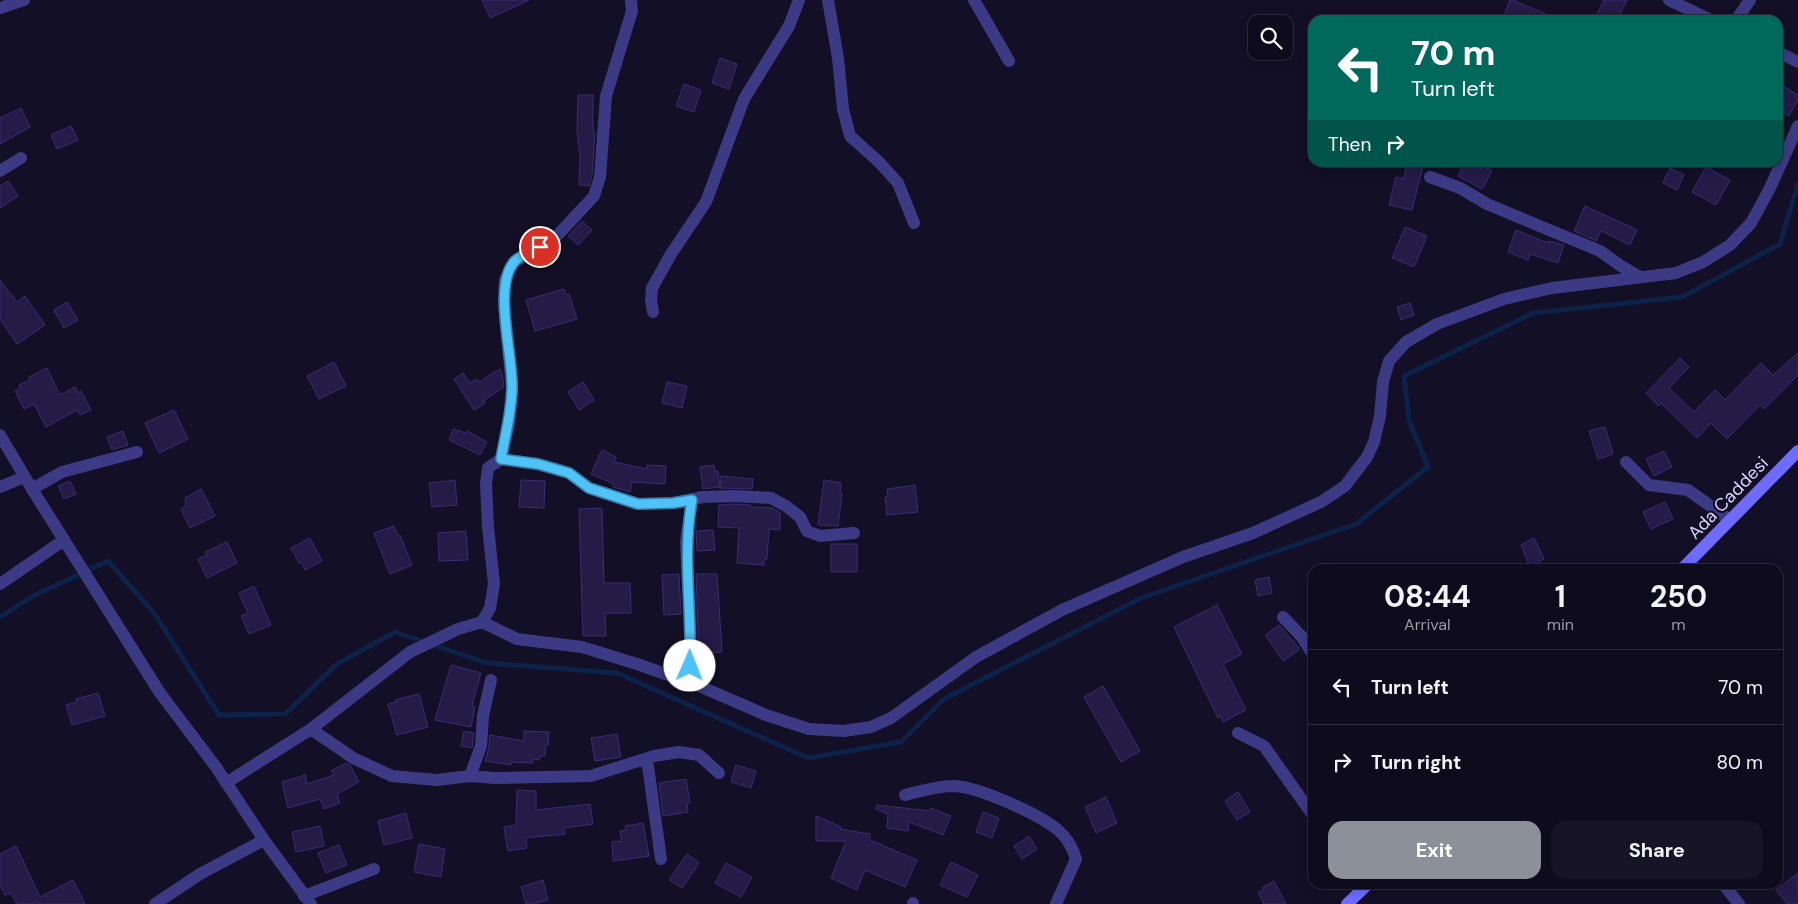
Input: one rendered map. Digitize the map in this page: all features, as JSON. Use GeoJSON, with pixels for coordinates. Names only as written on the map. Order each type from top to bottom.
{"type":"FeatureCollection","features":[{"type":"Feature","properties":{"kind":"main road","name":"Ada Caddesi"},"geometry":{"type":"LineString","coordinates":[[1687,564],[1798,451]]}},
{"type":"Feature","properties":{"kind":"main road"},"geometry":{"type":"LineString","coordinates":[[1348,904],[1359,889]]}},
{"type":"Feature","properties":{"kind":"street"},"geometry":{"type":"LineString","coordinates":[[0,8],[24,0]]}},
{"type":"Feature","properties":{"kind":"street"},"geometry":{"type":"LineString","coordinates":[[501,459],[508,424],[512,387],[504,304],[505,280],[514,262],[553,240],[594,196],[600,177],[606,96],[632,11],[631,0]]}},
{"type":"Feature","properties":{"kind":"street"},"geometry":{"type":"LineString","coordinates":[[653,312],[652,288],[671,254],[706,202],[744,99],[789,26],[799,0]]}},
{"type":"Feature","properties":{"kind":"street"},"geometry":{"type":"LineString","coordinates":[[828,0],[838,58],[843,109],[850,136],[879,162],[898,183],[914,223]]}},
{"type":"Feature","properties":{"kind":"street"},"geometry":{"type":"LineString","coordinates":[[974,0],[1009,61]]}},
{"type":"Feature","properties":{"kind":"street"},"geometry":{"type":"LineString","coordinates":[[1669,0],[1700,15]]}},
{"type":"Feature","properties":{"kind":"street"},"geometry":{"type":"LineString","coordinates":[[1740,15],[1750,0]]}},
{"type":"Feature","properties":{"kind":"street"},"geometry":{"type":"LineString","coordinates":[[1783,54],[1798,62]]}},
{"type":"Feature","properties":{"kind":"street"},"geometry":{"type":"LineString","coordinates":[[1783,159],[1798,126]]}},
{"type":"Feature","properties":{"kind":"street"},"geometry":{"type":"LineString","coordinates":[[0,170],[22,158]]}},
{"type":"Feature","properties":{"kind":"street"},"geometry":{"type":"LineString","coordinates":[[226,783],[311,729],[410,652],[458,629],[482,622],[517,639],[582,647],[690,683],[766,715],[809,729],[843,731],[871,727],[891,718],[976,657],[1062,610],[1183,557],[1252,533],[1321,502],[1345,486],[1367,457],[1374,442],[1380,416],[1383,382],[1390,361],[1406,342],[1437,324],[1514,297],[1552,288],[1676,273],[1703,262],[1730,245],[1751,223],[1779,167]]}},
{"type":"Feature","properties":{"kind":"street"},"geometry":{"type":"LineString","coordinates":[[1430,177],[1460,188],[1487,204],[1600,251],[1621,266],[1640,276]]}},
{"type":"Feature","properties":{"kind":"street"},"geometry":{"type":"LineString","coordinates":[[0,435],[24,477],[160,692],[308,900],[374,869]]}},
{"type":"Feature","properties":{"kind":"street"},"geometry":{"type":"LineString","coordinates":[[32,489],[62,472],[137,452]]}},
{"type":"Feature","properties":{"kind":"street"},"geometry":{"type":"LineString","coordinates":[[482,622],[490,608],[494,584],[488,527],[487,476],[488,468],[501,459],[538,464],[569,473],[589,488],[638,504],[673,503],[703,497],[770,498],[786,506],[800,517],[807,531],[820,536],[854,534]]}},
{"type":"Feature","properties":{"kind":"street"},"geometry":{"type":"LineString","coordinates":[[1626,462],[1649,485],[1688,490],[1730,520]]}},
{"type":"Feature","properties":{"kind":"street"},"geometry":{"type":"LineString","coordinates":[[0,487],[24,477]]}},
{"type":"Feature","properties":{"kind":"street"},"geometry":{"type":"LineString","coordinates":[[690,683],[691,650],[686,541],[692,500]]}},
{"type":"Feature","properties":{"kind":"street"},"geometry":{"type":"LineString","coordinates":[[0,584],[64,540]]}},
{"type":"Feature","properties":{"kind":"street"},"geometry":{"type":"LineString","coordinates":[[1282,617],[1308,647]]}},
{"type":"Feature","properties":{"kind":"street"},"geometry":{"type":"LineString","coordinates":[[470,776],[481,746],[483,716],[491,680]]}},
{"type":"Feature","properties":{"kind":"street"},"geometry":{"type":"LineString","coordinates":[[311,729],[353,758],[392,776],[437,780],[470,776],[504,778],[591,776],[647,759],[679,752],[699,756],[719,773]]}},
{"type":"Feature","properties":{"kind":"street"},"geometry":{"type":"LineString","coordinates":[[1238,733],[1264,746],[1308,808]]}},
{"type":"Feature","properties":{"kind":"street"},"geometry":{"type":"LineString","coordinates":[[647,759],[661,859]]}},
{"type":"Feature","properties":{"kind":"street"},"geometry":{"type":"LineString","coordinates":[[905,795],[924,790],[955,786],[981,792],[1032,813],[1058,830],[1074,850],[1076,859],[1056,904]]}},
{"type":"Feature","properties":{"kind":"street"},"geometry":{"type":"LineString","coordinates":[[155,904],[200,874],[264,840]]}},
{"type":"Feature","properties":{"kind":"street"},"geometry":{"type":"LineString","coordinates":[[1727,889],[1739,904]]}},
{"type":"Feature","properties":{"kind":"building"},"geometry":{"type":"Polygon","coordinates":[[[482,0],[529,0],[490,18],[482,0]]]}},
{"type":"Feature","properties":{"kind":"building"},"geometry":{"type":"Polygon","coordinates":[[[1510,0],[1513,0],[1548,15],[1504,15],[1510,0]]]}},
{"type":"Feature","properties":{"kind":"building"},"geometry":{"type":"Polygon","coordinates":[[[1604,0],[1627,0],[1620,15],[1596,15],[1604,0]]]}},
{"type":"Feature","properties":{"kind":"building"},"geometry":{"type":"Polygon","coordinates":[[[720,58],[737,64],[729,89],[712,83],[720,58]]]}},
{"type":"Feature","properties":{"kind":"building"},"geometry":{"type":"Polygon","coordinates":[[[684,84],[701,90],[694,112],[676,106],[684,84]]]}},
{"type":"Feature","properties":{"kind":"building"},"geometry":{"type":"Polygon","coordinates":[[[1783,86],[1798,95],[1798,100],[1789,116],[1783,113],[1783,86]]]}},
{"type":"Feature","properties":{"kind":"building"},"geometry":{"type":"Polygon","coordinates":[[[578,95],[593,95],[593,131],[595,132],[592,175],[589,186],[579,185],[578,95]]]}},
{"type":"Feature","properties":{"kind":"building"},"geometry":{"type":"Polygon","coordinates":[[[21,108],[30,127],[0,144],[0,118],[21,108]]]}},
{"type":"Feature","properties":{"kind":"building"},"geometry":{"type":"Polygon","coordinates":[[[71,126],[78,140],[57,149],[51,135],[71,126]]]}},
{"type":"Feature","properties":{"kind":"building"},"geometry":{"type":"Polygon","coordinates":[[[1406,167],[1423,167],[1412,210],[1389,205],[1396,177],[1404,179],[1406,167]]]}},
{"type":"Feature","properties":{"kind":"building"},"geometry":{"type":"Polygon","coordinates":[[[1463,167],[1485,167],[1492,171],[1482,189],[1458,176],[1463,167]]]}},
{"type":"Feature","properties":{"kind":"building"},"geometry":{"type":"Polygon","coordinates":[[[1706,167],[1730,180],[1716,205],[1692,192],[1706,167]]]}},
{"type":"Feature","properties":{"kind":"building"},"geometry":{"type":"Polygon","coordinates":[[[1670,168],[1684,175],[1677,190],[1663,183],[1670,168]]]}},
{"type":"Feature","properties":{"kind":"building"},"geometry":{"type":"Polygon","coordinates":[[[8,181],[18,196],[0,208],[0,186],[8,181]]]}},
{"type":"Feature","properties":{"kind":"building"},"geometry":{"type":"Polygon","coordinates":[[[1585,206],[1637,230],[1630,245],[1601,231],[1596,241],[1574,231],[1585,206]]]}},
{"type":"Feature","properties":{"kind":"building"},"geometry":{"type":"Polygon","coordinates":[[[582,221],[592,230],[578,245],[568,236],[582,221]]]}},
{"type":"Feature","properties":{"kind":"building"},"geometry":{"type":"Polygon","coordinates":[[[1405,227],[1427,236],[1414,267],[1392,258],[1405,227]]]}},
{"type":"Feature","properties":{"kind":"building"},"geometry":{"type":"Polygon","coordinates":[[[1516,230],[1548,243],[1549,241],[1564,245],[1558,263],[1530,254],[1528,260],[1508,252],[1516,230]]]}},
{"type":"Feature","properties":{"kind":"building"},"geometry":{"type":"Polygon","coordinates":[[[0,280],[17,302],[25,296],[45,325],[17,344],[0,319],[0,280]]]}},
{"type":"Feature","properties":{"kind":"building"},"geometry":{"type":"Polygon","coordinates":[[[564,289],[566,295],[569,294],[577,319],[535,331],[526,300],[564,289]]]}},
{"type":"Feature","properties":{"kind":"building"},"geometry":{"type":"Polygon","coordinates":[[[67,302],[78,320],[64,328],[54,310],[67,302]]]}},
{"type":"Feature","properties":{"kind":"building"},"geometry":{"type":"Polygon","coordinates":[[[1410,303],[1414,315],[1401,320],[1397,307],[1410,303]]]}},
{"type":"Feature","properties":{"kind":"building"},"geometry":{"type":"Polygon","coordinates":[[[1798,353],[1798,375],[1764,409],[1760,405],[1727,439],[1711,423],[1697,438],[1661,403],[1658,406],[1646,393],[1680,358],[1689,367],[1669,388],[1694,412],[1715,390],[1725,400],[1761,363],[1773,375],[1798,353]]]}},
{"type":"Feature","properties":{"kind":"building"},"geometry":{"type":"Polygon","coordinates":[[[334,362],[346,386],[319,399],[307,376],[334,362]]]}},
{"type":"Feature","properties":{"kind":"building"},"geometry":{"type":"Polygon","coordinates":[[[47,368],[60,395],[75,387],[78,393],[81,391],[91,410],[80,415],[77,410],[46,427],[34,404],[24,409],[15,391],[20,388],[19,385],[30,380],[29,377],[47,368]]]}},
{"type":"Feature","properties":{"kind":"building"},"geometry":{"type":"Polygon","coordinates":[[[500,369],[504,387],[483,401],[485,403],[474,410],[454,379],[463,373],[470,383],[477,379],[479,382],[500,369]]]}},
{"type":"Feature","properties":{"kind":"building"},"geometry":{"type":"Polygon","coordinates":[[[583,382],[594,400],[579,410],[568,392],[583,382]]]}},
{"type":"Feature","properties":{"kind":"building"},"geometry":{"type":"Polygon","coordinates":[[[667,382],[687,386],[682,408],[662,403],[667,382]]]}},
{"type":"Feature","properties":{"kind":"building"},"geometry":{"type":"Polygon","coordinates":[[[174,410],[188,439],[159,453],[145,423],[174,410]]]}},
{"type":"Feature","properties":{"kind":"building"},"geometry":{"type":"Polygon","coordinates":[[[1605,427],[1613,454],[1598,459],[1589,431],[1605,427]]]}},
{"type":"Feature","properties":{"kind":"building"},"geometry":{"type":"Polygon","coordinates":[[[453,429],[466,433],[467,431],[487,442],[480,455],[449,440],[453,429]]]}},
{"type":"Feature","properties":{"kind":"building"},"geometry":{"type":"Polygon","coordinates":[[[123,431],[128,445],[112,450],[107,437],[123,431]]]}},
{"type":"Feature","properties":{"kind":"building"},"geometry":{"type":"Polygon","coordinates":[[[602,450],[616,457],[614,462],[647,469],[647,465],[666,466],[665,484],[632,482],[630,492],[613,487],[614,484],[591,474],[602,450]]]}},
{"type":"Feature","properties":{"kind":"building"},"geometry":{"type":"Polygon","coordinates":[[[1664,451],[1672,467],[1654,476],[1646,459],[1664,451]]]}},
{"type":"Feature","properties":{"kind":"building"},"geometry":{"type":"Polygon","coordinates":[[[714,465],[715,472],[718,471],[720,486],[721,476],[753,479],[752,489],[720,487],[703,489],[700,467],[714,465]]]}},
{"type":"Feature","properties":{"kind":"building"},"geometry":{"type":"Polygon","coordinates":[[[455,480],[457,505],[432,507],[429,483],[455,480]]]}},
{"type":"Feature","properties":{"kind":"building"},"geometry":{"type":"Polygon","coordinates":[[[521,480],[545,481],[544,508],[519,507],[521,480]]]}},
{"type":"Feature","properties":{"kind":"building"},"geometry":{"type":"Polygon","coordinates":[[[824,480],[841,483],[840,493],[842,494],[838,526],[818,525],[824,480]]]}},
{"type":"Feature","properties":{"kind":"building"},"geometry":{"type":"Polygon","coordinates":[[[70,481],[76,494],[64,499],[58,486],[70,481]]]}},
{"type":"Feature","properties":{"kind":"building"},"geometry":{"type":"Polygon","coordinates":[[[915,485],[918,512],[887,515],[885,497],[888,496],[887,489],[915,485]]]}},
{"type":"Feature","properties":{"kind":"building"},"geometry":{"type":"Polygon","coordinates":[[[201,489],[215,516],[190,528],[181,509],[186,506],[185,498],[201,489]]]}},
{"type":"Feature","properties":{"kind":"building"},"geometry":{"type":"Polygon","coordinates":[[[1665,502],[1673,519],[1651,529],[1643,512],[1665,502]]]}},
{"type":"Feature","properties":{"kind":"building"},"geometry":{"type":"Polygon","coordinates":[[[734,504],[772,508],[780,512],[780,530],[769,529],[767,559],[764,559],[764,565],[737,563],[739,528],[718,527],[719,505],[734,504]]]}},
{"type":"Feature","properties":{"kind":"building"},"geometry":{"type":"Polygon","coordinates":[[[602,508],[604,583],[630,583],[631,613],[605,613],[606,636],[583,636],[579,509],[602,508]]]}},
{"type":"Feature","properties":{"kind":"building"},"geometry":{"type":"Polygon","coordinates":[[[394,526],[398,536],[400,535],[412,565],[390,574],[374,533],[394,526]]]}},
{"type":"Feature","properties":{"kind":"building"},"geometry":{"type":"Polygon","coordinates":[[[713,530],[715,550],[697,551],[696,531],[713,530]]]}},
{"type":"Feature","properties":{"kind":"building"},"geometry":{"type":"Polygon","coordinates":[[[466,531],[468,560],[439,561],[438,533],[466,531]]]}},
{"type":"Feature","properties":{"kind":"building"},"geometry":{"type":"Polygon","coordinates":[[[310,538],[322,561],[305,570],[291,548],[310,538]]]}},
{"type":"Feature","properties":{"kind":"building"},"geometry":{"type":"Polygon","coordinates":[[[1534,538],[1544,559],[1535,564],[1529,564],[1521,545],[1534,538]]]}},
{"type":"Feature","properties":{"kind":"building"},"geometry":{"type":"Polygon","coordinates":[[[227,542],[237,563],[207,578],[198,559],[207,555],[205,552],[227,542]]]}},
{"type":"Feature","properties":{"kind":"building"},"geometry":{"type":"Polygon","coordinates":[[[831,544],[857,544],[857,572],[831,572],[831,544]]]}},
{"type":"Feature","properties":{"kind":"building"},"geometry":{"type":"Polygon","coordinates":[[[679,574],[681,614],[664,615],[662,575],[679,574]]]}},
{"type":"Feature","properties":{"kind":"building"},"geometry":{"type":"Polygon","coordinates":[[[696,574],[717,574],[722,652],[699,654],[696,574]]]}},
{"type":"Feature","properties":{"kind":"building"},"geometry":{"type":"Polygon","coordinates":[[[1269,577],[1272,593],[1258,596],[1255,580],[1269,577]]]}},
{"type":"Feature","properties":{"kind":"building"},"geometry":{"type":"Polygon","coordinates":[[[254,586],[271,625],[249,634],[241,616],[248,613],[239,593],[254,586]]]}},
{"type":"Feature","properties":{"kind":"building"},"geometry":{"type":"Polygon","coordinates":[[[1217,605],[1242,654],[1223,664],[1246,710],[1223,722],[1221,716],[1218,718],[1174,627],[1217,605]]]}},
{"type":"Feature","properties":{"kind":"building"},"geometry":{"type":"Polygon","coordinates":[[[1279,625],[1300,649],[1283,661],[1265,635],[1279,625]]]}},
{"type":"Feature","properties":{"kind":"building"},"geometry":{"type":"Polygon","coordinates":[[[451,665],[481,673],[472,706],[475,707],[471,727],[435,720],[451,665]]]}},
{"type":"Feature","properties":{"kind":"building"},"geometry":{"type":"Polygon","coordinates":[[[1103,686],[1140,751],[1121,762],[1084,697],[1103,686]]]}},
{"type":"Feature","properties":{"kind":"building"},"geometry":{"type":"Polygon","coordinates":[[[98,693],[105,716],[72,725],[66,705],[77,702],[76,699],[98,693]]]}},
{"type":"Feature","properties":{"kind":"building"},"geometry":{"type":"Polygon","coordinates":[[[419,694],[428,727],[397,735],[388,704],[396,702],[395,700],[419,694]]]}},
{"type":"Feature","properties":{"kind":"building"},"geometry":{"type":"Polygon","coordinates":[[[464,731],[474,733],[472,748],[461,746],[464,731]]]}},
{"type":"Feature","properties":{"kind":"building"},"geometry":{"type":"Polygon","coordinates":[[[524,731],[549,732],[545,756],[540,756],[539,760],[533,759],[533,763],[511,762],[511,765],[485,761],[490,735],[524,741],[524,731]]]}},
{"type":"Feature","properties":{"kind":"building"},"geometry":{"type":"Polygon","coordinates":[[[617,734],[621,757],[595,761],[591,738],[617,734]]]}},
{"type":"Feature","properties":{"kind":"building"},"geometry":{"type":"Polygon","coordinates":[[[346,763],[350,765],[359,782],[337,794],[340,803],[324,809],[320,799],[288,808],[282,782],[305,775],[307,784],[334,775],[331,771],[346,763]]]}},
{"type":"Feature","properties":{"kind":"building"},"geometry":{"type":"Polygon","coordinates":[[[736,765],[756,771],[751,788],[731,782],[736,765]]]}},
{"type":"Feature","properties":{"kind":"building"},"geometry":{"type":"Polygon","coordinates":[[[686,779],[690,802],[687,803],[688,812],[663,816],[659,783],[686,779]]]}},
{"type":"Feature","properties":{"kind":"building"},"geometry":{"type":"Polygon","coordinates":[[[517,790],[536,791],[536,810],[590,804],[593,824],[564,828],[565,834],[526,838],[527,848],[508,851],[504,827],[516,825],[517,790]]]}},
{"type":"Feature","properties":{"kind":"building"},"geometry":{"type":"Polygon","coordinates":[[[1238,792],[1250,812],[1237,820],[1225,801],[1238,792]]]}},
{"type":"Feature","properties":{"kind":"building"},"geometry":{"type":"Polygon","coordinates":[[[1106,797],[1117,823],[1096,833],[1085,807],[1106,797]]]}},
{"type":"Feature","properties":{"kind":"building"},"geometry":{"type":"Polygon","coordinates":[[[877,805],[930,811],[931,808],[951,816],[943,835],[909,822],[908,831],[887,828],[888,814],[876,809],[877,805]]]}},
{"type":"Feature","properties":{"kind":"building"},"geometry":{"type":"Polygon","coordinates":[[[983,812],[999,818],[992,838],[976,832],[983,812]]]}},
{"type":"Feature","properties":{"kind":"building"},"geometry":{"type":"Polygon","coordinates":[[[406,813],[412,838],[384,845],[378,821],[406,813]]]}},
{"type":"Feature","properties":{"kind":"building"},"geometry":{"type":"Polygon","coordinates":[[[816,816],[841,827],[840,829],[870,834],[870,840],[917,860],[905,887],[865,870],[857,890],[831,878],[846,841],[816,841],[816,816]]]}},
{"type":"Feature","properties":{"kind":"building"},"geometry":{"type":"Polygon","coordinates":[[[643,823],[649,856],[613,861],[612,842],[622,841],[620,831],[626,830],[625,826],[643,823]]]}},
{"type":"Feature","properties":{"kind":"building"},"geometry":{"type":"Polygon","coordinates":[[[320,826],[324,846],[296,852],[292,832],[320,826]]]}},
{"type":"Feature","properties":{"kind":"building"},"geometry":{"type":"Polygon","coordinates":[[[1029,836],[1037,849],[1022,859],[1014,846],[1029,836]]]}},
{"type":"Feature","properties":{"kind":"building"},"geometry":{"type":"Polygon","coordinates":[[[419,844],[445,849],[441,877],[414,872],[419,844]]]}},
{"type":"Feature","properties":{"kind":"building"},"geometry":{"type":"Polygon","coordinates":[[[339,845],[347,865],[326,873],[318,853],[339,845]]]}},
{"type":"Feature","properties":{"kind":"building"},"geometry":{"type":"Polygon","coordinates":[[[16,846],[40,897],[73,880],[85,904],[17,904],[11,893],[5,895],[0,885],[0,854],[16,846]]]}},
{"type":"Feature","properties":{"kind":"building"},"geometry":{"type":"Polygon","coordinates":[[[687,854],[699,863],[682,888],[669,880],[687,854]]]}},
{"type":"Feature","properties":{"kind":"building"},"geometry":{"type":"Polygon","coordinates":[[[951,862],[978,875],[967,897],[940,885],[951,862]]]}},
{"type":"Feature","properties":{"kind":"building"},"geometry":{"type":"Polygon","coordinates":[[[726,863],[752,877],[741,897],[715,883],[726,863]]]}},
{"type":"Feature","properties":{"kind":"building"},"geometry":{"type":"Polygon","coordinates":[[[1798,873],[1798,904],[1787,904],[1776,890],[1783,889],[1783,885],[1798,873]]]}},
{"type":"Feature","properties":{"kind":"building"},"geometry":{"type":"Polygon","coordinates":[[[543,880],[548,900],[526,904],[521,887],[543,880]]]}},
{"type":"Feature","properties":{"kind":"building"},"geometry":{"type":"Polygon","coordinates":[[[1274,881],[1286,904],[1264,904],[1258,892],[1274,881]]]}},
{"type":"Feature","properties":{"kind":"waterway"},"geometry":{"type":"LineString","coordinates":[[0,617],[35,595],[108,561],[154,613],[219,715],[285,714],[337,664],[395,632],[487,663],[617,673],[808,758],[901,742],[944,699],[1141,598],[1356,524],[1428,467],[1409,420],[1404,376],[1533,313],[1682,297],[1780,244],[1798,184]]}},
{"type":"Feature","properties":{"kind":"route"},"geometry":{"type":"LineString","coordinates":[[540,247],[514,262],[505,280],[504,304],[512,387],[508,424],[501,459],[538,464],[569,473],[589,488],[638,504],[673,503],[692,500],[686,541],[691,650],[690,666]]}}]}
